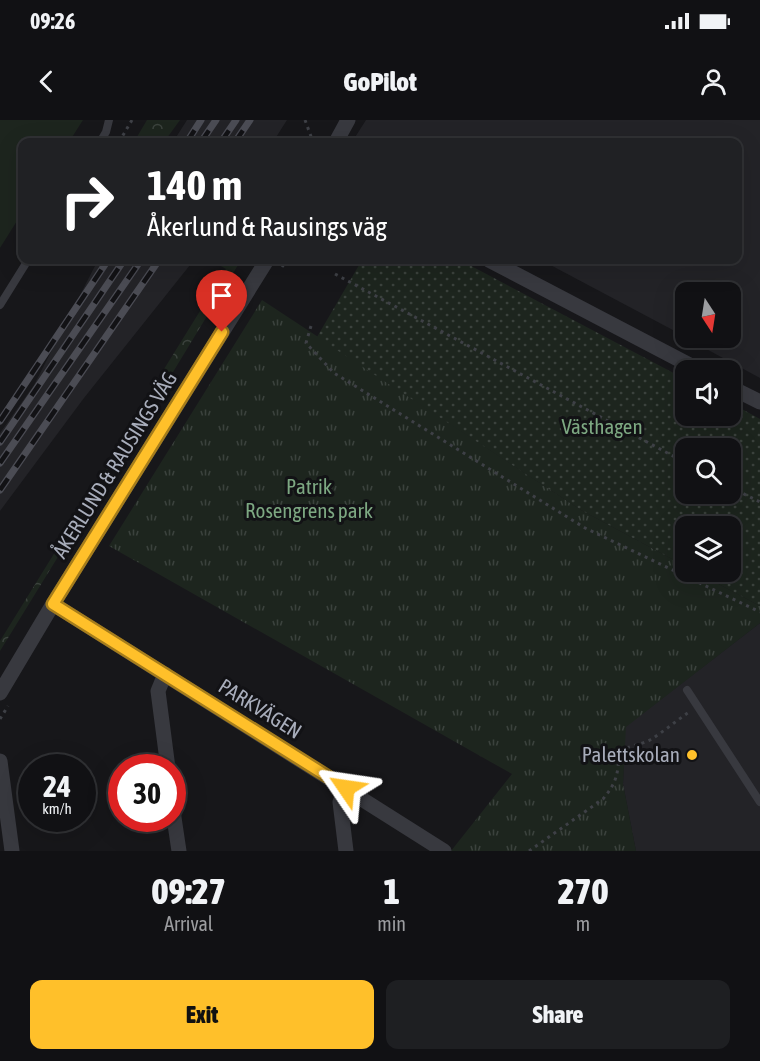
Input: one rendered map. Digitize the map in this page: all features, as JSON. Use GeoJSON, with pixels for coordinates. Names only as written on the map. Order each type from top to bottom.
{"type":"FeatureCollection","features":[{"type":"Feature","properties":{"kind":"street"},"geometry":{"type":"LineString","coordinates":[[338,138],[348,120]]}},
{"type":"Feature","properties":{"kind":"street","name":"ÅKERLUND & RAUSINGS VÄG"},"geometry":{"type":"LineString","coordinates":[[0,693],[265,264]]}},
{"type":"Feature","properties":{"kind":"street"},"geometry":{"type":"LineString","coordinates":[[497,264],[680,360]]}},
{"type":"Feature","properties":{"kind":"street"},"geometry":{"type":"LineString","coordinates":[[741,392],[760,402]]}},
{"type":"Feature","properties":{"kind":"street","name":"PARKVÄGEN"},"geometry":{"type":"LineString","coordinates":[[53,604],[444,851]]}},
{"type":"Feature","properties":{"kind":"street"},"geometry":{"type":"LineString","coordinates":[[165,674],[158,692],[166,754]]}},
{"type":"Feature","properties":{"kind":"street"},"geometry":{"type":"LineString","coordinates":[[0,761],[12,851]]}},
{"type":"Feature","properties":{"kind":"street"},"geometry":{"type":"LineString","coordinates":[[346,788],[340,802],[346,851]]}},
{"type":"Feature","properties":{"kind":"street"},"geometry":{"type":"LineString","coordinates":[[176,832],[178,851]]}},
{"type":"Feature","properties":{"kind":"lane"},"geometry":{"type":"LineString","coordinates":[[102,138],[109,120]]}},
{"type":"Feature","properties":{"kind":"lane"},"geometry":{"type":"LineString","coordinates":[[0,305],[26,264]]}},
{"type":"Feature","properties":{"kind":"lane"},"geometry":{"type":"LineString","coordinates":[[687,690],[760,802]]}},
{"type":"Feature","properties":{"kind":"path"},"geometry":{"type":"LineString","coordinates":[[121,138],[132,120]]}},
{"type":"Feature","properties":{"kind":"path"},"geometry":{"type":"LineString","coordinates":[[305,120],[312,138]]}},
{"type":"Feature","properties":{"kind":"path"},"geometry":{"type":"LineString","coordinates":[[335,274],[675,457]]}},
{"type":"Feature","properties":{"kind":"path"},"geometry":{"type":"LineString","coordinates":[[311,326],[306,343],[334,374],[585,528],[760,612]]}},
{"type":"Feature","properties":{"kind":"path"},"geometry":{"type":"LineString","coordinates":[[741,492],[760,502]]}},
{"type":"Feature","properties":{"kind":"path"},"geometry":{"type":"LineString","coordinates":[[529,851],[603,799],[619,771],[619,753],[623,749],[651,739],[698,705]]}},
{"type":"Feature","properties":{"kind":"shaded area"},"geometry":{"type":"Polygon","coordinates":[[[187,120],[287,120],[276,138],[176,138],[187,120]]]}},
{"type":"Feature","properties":{"kind":"shaded area"},"geometry":{"type":"Polygon","coordinates":[[[366,120],[760,120],[760,378],[741,368],[741,360],[727,360],[704,348],[741,348],[741,282],[675,282],[675,331],[549,264],[742,264],[742,138],[355,138],[366,120]]]}},
{"type":"Feature","properties":{"kind":"shaded area"},"geometry":{"type":"Polygon","coordinates":[[[96,264],[191,264],[84,398],[0,511],[0,433],[34,385],[96,264]]]}},
{"type":"Feature","properties":{"kind":"shaded area","name":"Palettskolan"},"geometry":{"type":"Polygon","coordinates":[[[760,623],[760,851],[636,851],[623,784],[625,727],[760,623]]]}},
{"type":"Feature","properties":{"kind":"green space"},"geometry":{"type":"Polygon","coordinates":[[[0,120],[83,120],[72,138],[18,138],[18,219],[0,248],[0,120]]]}},
{"type":"Feature","properties":{"kind":"green space"},"geometry":{"type":"Polygon","coordinates":[[[147,120],[180,120],[167,138],[136,138],[147,120]]]}},
{"type":"Feature","properties":{"kind":"green space"},"geometry":{"type":"Polygon","coordinates":[[[218,264],[239,264],[170,377],[161,374],[226,269],[218,264]]]}},
{"type":"Feature","properties":{"kind":"green space","name":"Västhagen"},"geometry":{"type":"Polygon","coordinates":[[[360,264],[468,264],[675,374],[675,426],[741,426],[741,409],[760,419],[760,606],[715,582],[741,582],[741,516],[675,516],[675,561],[581,510],[317,337],[360,264]]]}},
{"type":"Feature","properties":{"kind":"green space","name":"Patrik Rosengrens park"},"geometry":{"type":"Polygon","coordinates":[[[262,300],[581,510],[675,561],[675,582],[715,582],[760,606],[760,623],[626,727],[623,784],[636,851],[451,851],[512,774],[109,546],[262,300]]]}},
{"type":"Feature","properties":{"kind":"green space"},"geometry":{"type":"Polygon","coordinates":[[[141,413],[144,417],[0,651],[0,641],[141,413]]]}},
{"type":"Feature","properties":{"kind":"railway"},"geometry":{"type":"LineString","coordinates":[[190,138],[201,120]]}},
{"type":"Feature","properties":{"kind":"railway"},"geometry":{"type":"LineString","coordinates":[[204,138],[216,120]]}},
{"type":"Feature","properties":{"kind":"railway"},"geometry":{"type":"LineString","coordinates":[[224,138],[236,120]]}},
{"type":"Feature","properties":{"kind":"railway"},"geometry":{"type":"LineString","coordinates":[[238,138],[250,120]]}},
{"type":"Feature","properties":{"kind":"railway"},"geometry":{"type":"LineString","coordinates":[[0,421],[105,264]]}},
{"type":"Feature","properties":{"kind":"railway"},"geometry":{"type":"LineString","coordinates":[[0,442],[121,264]]}},
{"type":"Feature","properties":{"kind":"railway"},"geometry":{"type":"LineString","coordinates":[[0,463],[138,264]]}},
{"type":"Feature","properties":{"kind":"railway"},"geometry":{"type":"LineString","coordinates":[[0,490],[156,264]]}},
{"type":"Feature","properties":{"kind":"place","name":"Palettskolan"},"geometry":{"type":"Point","coordinates":[692,755]}},
{"type":"Feature","properties":{"kind":"route"},"geometry":{"type":"LineString","coordinates":[[222,332],[53,604],[346,788]]}}]}
